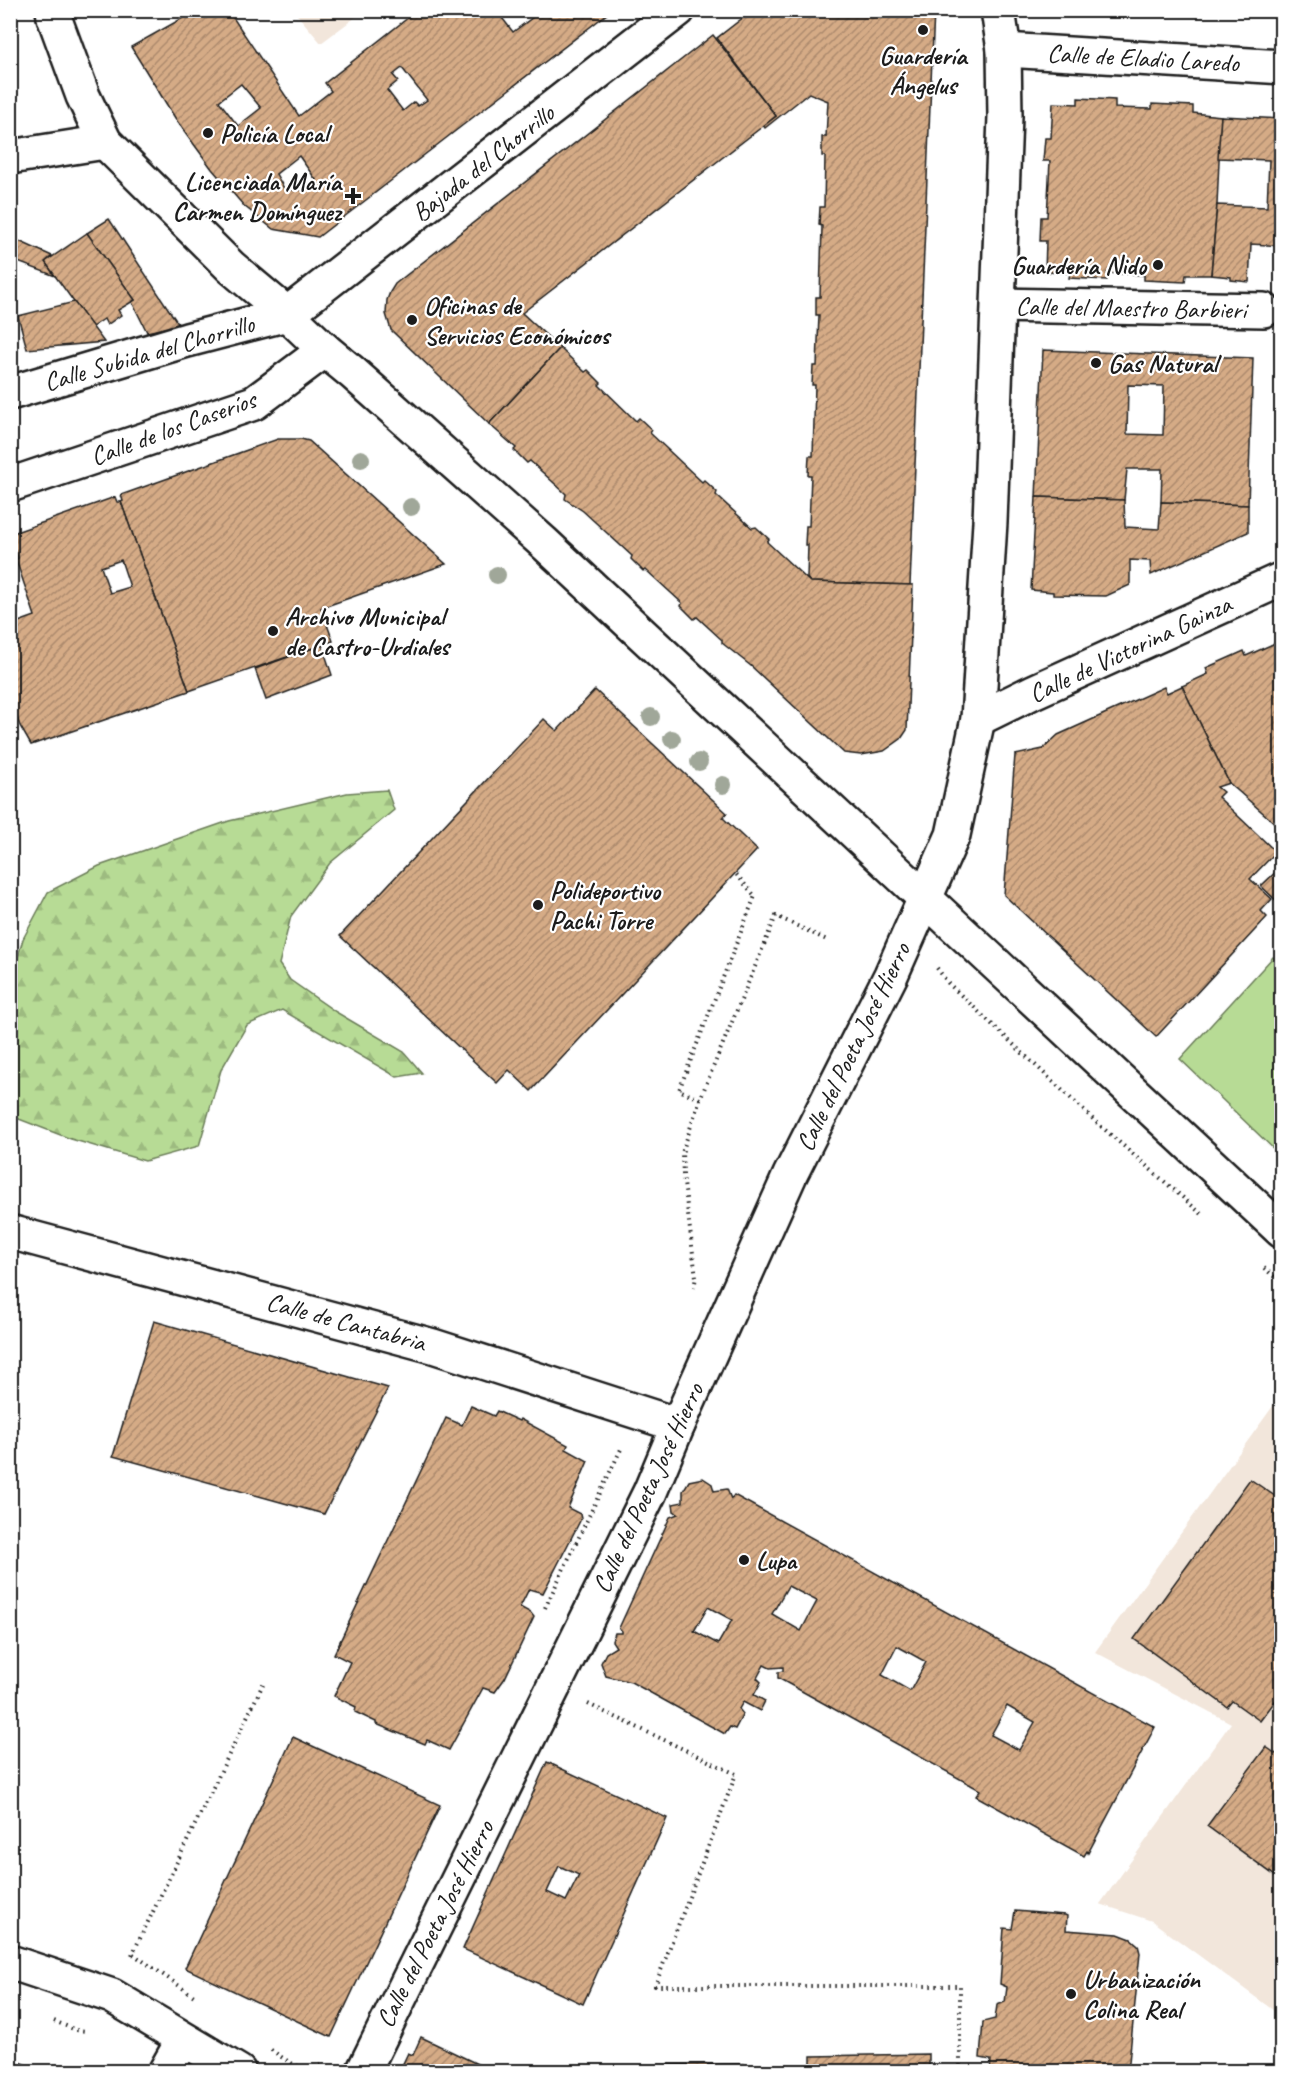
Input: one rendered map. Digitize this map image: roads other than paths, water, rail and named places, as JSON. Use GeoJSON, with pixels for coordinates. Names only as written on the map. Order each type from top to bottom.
{"type":"FeatureCollection","features":[{"type":"Feature","properties":{"kind":"street"},"geometry":{"type":"LineString","coordinates":[[53,10],[83,96],[105,142],[231,267],[543,542],[1281,1231]]}},
{"type":"Feature","properties":{"kind":"street","name":"Bajada del Chorrillo"},"geometry":{"type":"LineString","coordinates":[[287,314],[371,251],[678,10]]}},
{"type":"Feature","properties":{"kind":"street","name":"Calle del Poeta José Hierro"},"geometry":{"type":"LineString","coordinates":[[363,2072],[650,1492],[790,1175],[891,975],[953,835],[978,719],[990,522],[1005,116],[1004,50],[998,10]]}},
{"type":"Feature","properties":{"kind":"street","name":"Calle de Eladio Laredo"},"geometry":{"type":"LineString","coordinates":[[1004,50],[1281,67]]}},
{"type":"Feature","properties":{"kind":"street"},"geometry":{"type":"LineString","coordinates":[[10,157],[105,142]]}},
{"type":"Feature","properties":{"kind":"street","name":"Calle del Maestro Barbieri"},"geometry":{"type":"LineString","coordinates":[[999,305],[1264,310]]}},
{"type":"Feature","properties":{"kind":"street","name":"Calle Subida del Chorrillo"},"geometry":{"type":"LineString","coordinates":[[10,393],[187,340],[287,314]]}},
{"type":"Feature","properties":{"kind":"street","name":"Calle de los Caseríos"},"geometry":{"type":"LineString","coordinates":[[10,484],[254,403],[325,351]]}},
{"type":"Feature","properties":{"kind":"street","name":"Calle de Victorina Gainza"},"geometry":{"type":"LineString","coordinates":[[978,719],[1281,579]]}},
{"type":"Feature","properties":{"kind":"street","name":"Calle de Cantabria"},"geometry":{"type":"LineString","coordinates":[[10,1232],[433,1346],[678,1425]]}},
{"type":"Feature","properties":{"kind":"street"},"geometry":{"type":"LineString","coordinates":[[10,1962],[112,1996],[239,2072]]}},
{"type":"Feature","properties":{"kind":"street"},"geometry":{"type":"LineString","coordinates":[[165,2072],[183,2040]]}},
{"type":"Feature","properties":{"kind":"place","name":"Guardería Ángelus"},"geometry":{"type":"Point","coordinates":[923,30]}},
{"type":"Feature","properties":{"kind":"place","name":"Policía Local"},"geometry":{"type":"Point","coordinates":[208,133]}},
{"type":"Feature","properties":{"kind":"place","name":"Licenciada María Carmen Domínguez"},"geometry":{"type":"Point","coordinates":[353,196]}},
{"type":"Feature","properties":{"kind":"place","name":"Guardería Nido"},"geometry":{"type":"Point","coordinates":[1158,265]}},
{"type":"Feature","properties":{"kind":"place","name":"Oficinas de Servicios Económicos"},"geometry":{"type":"Point","coordinates":[412,320]}},
{"type":"Feature","properties":{"kind":"place","name":"Gas Natural"},"geometry":{"type":"Point","coordinates":[1096,363]}},
{"type":"Feature","properties":{"kind":"place","name":"Archivo Municipal de Castro-Urdiales"},"geometry":{"type":"Point","coordinates":[273,631]}},
{"type":"Feature","properties":{"kind":"place","name":"Polideportivo Pachi Torre"},"geometry":{"type":"Point","coordinates":[538,905]}},
{"type":"Feature","properties":{"kind":"place","name":"Lupa"},"geometry":{"type":"Point","coordinates":[744,1560]}},
{"type":"Feature","properties":{"kind":"place","name":"Urbanización Colina Real"},"geometry":{"type":"Point","coordinates":[1071,1994]}}]}
